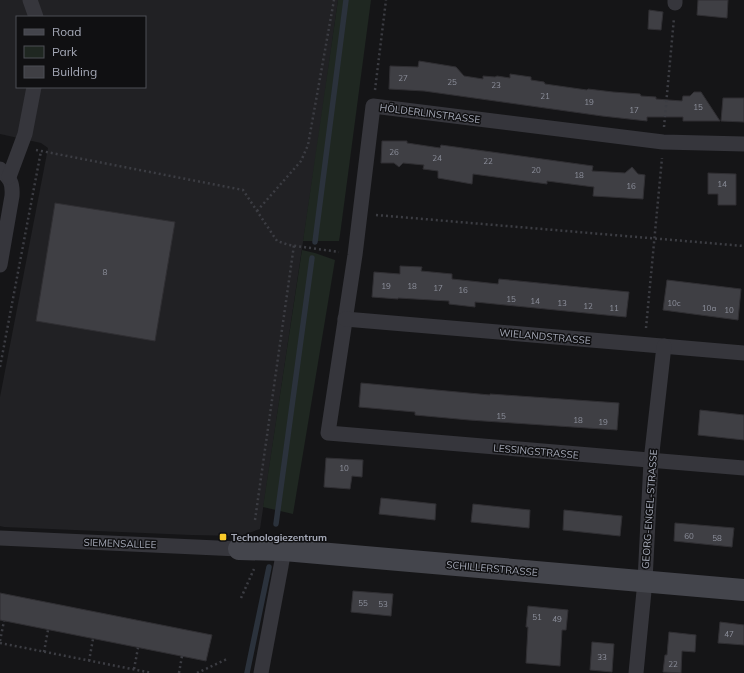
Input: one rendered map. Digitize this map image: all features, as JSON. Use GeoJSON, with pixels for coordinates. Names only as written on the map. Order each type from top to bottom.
{"type":"FeatureCollection","features":[{"type":"Feature","properties":{"kind":"street"},"geometry":{"type":"LineString","coordinates":[[30,0],[36,16]]}},
{"type":"Feature","properties":{"kind":"street"},"geometry":{"type":"LineString","coordinates":[[0,265],[13,185],[4,173],[21,147],[34,88]]}},
{"type":"Feature","properties":{"kind":"street","name":"HÖLDERLINSTRASSE"},"geometry":{"type":"LineString","coordinates":[[328,433],[360,214],[373,106],[663,142],[744,144]]}},
{"type":"Feature","properties":{"kind":"street","name":"WIELANDSTRASSE"},"geometry":{"type":"LineString","coordinates":[[345,318],[744,353]]}},
{"type":"Feature","properties":{"kind":"street","name":"GEORG-ENGEL-STRASSE"},"geometry":{"type":"LineString","coordinates":[[636,673],[645,581],[651,461],[664,346]]}},
{"type":"Feature","properties":{"kind":"street","name":"LESSINGSTRASSE"},"geometry":{"type":"LineString","coordinates":[[328,433],[744,468]]}},
{"type":"Feature","properties":{"kind":"street","name":"SIEMENSALLEE"},"geometry":{"type":"LineString","coordinates":[[0,538],[239,549]]}},
{"type":"Feature","properties":{"kind":"street","name":"SCHILLERSTRASSE"},"geometry":{"type":"LineString","coordinates":[[239,549],[284,550],[744,590]]}},
{"type":"Feature","properties":{"kind":"street"},"geometry":{"type":"LineString","coordinates":[[261,673],[284,550]]}},
{"type":"Feature","properties":{"kind":"path"},"geometry":{"type":"LineString","coordinates":[[257,211],[301,161],[308,145],[334,0]]}},
{"type":"Feature","properties":{"kind":"path"},"geometry":{"type":"LineString","coordinates":[[373,106],[386,0]]}},
{"type":"Feature","properties":{"kind":"path"},"geometry":{"type":"LineString","coordinates":[[644,345],[675,2]]}},
{"type":"Feature","properties":{"kind":"path"},"geometry":{"type":"LineString","coordinates":[[21,147],[243,190],[277,241],[289,245],[330,250]]}},
{"type":"Feature","properties":{"kind":"path"},"geometry":{"type":"LineString","coordinates":[[0,367],[41,151]]}},
{"type":"Feature","properties":{"kind":"path"},"geometry":{"type":"LineString","coordinates":[[360,214],[744,246]]}},
{"type":"Feature","properties":{"kind":"path"},"geometry":{"type":"LineString","coordinates":[[255,520],[294,245]]}},
{"type":"Feature","properties":{"kind":"path"},"geometry":{"type":"LineString","coordinates":[[241,598],[257,562]]}},
{"type":"Feature","properties":{"kind":"path"},"geometry":{"type":"LineString","coordinates":[[4,621],[0,642],[152,673]]}},
{"type":"Feature","properties":{"kind":"path"},"geometry":{"type":"LineString","coordinates":[[44,652],[48,630]]}},
{"type":"Feature","properties":{"kind":"path"},"geometry":{"type":"LineString","coordinates":[[89,661],[93,639]]}},
{"type":"Feature","properties":{"kind":"path"},"geometry":{"type":"LineString","coordinates":[[134,670],[138,648]]}},
{"type":"Feature","properties":{"kind":"path"},"geometry":{"type":"LineString","coordinates":[[179,673],[182,656]]}},
{"type":"Feature","properties":{"kind":"path"},"geometry":{"type":"LineString","coordinates":[[197,673],[227,659]]}},
{"type":"Feature","properties":{"kind":"shaded area"},"geometry":{"type":"Polygon","coordinates":[[[0,0],[338,0],[260,529],[240,536],[0,526],[0,397],[48,148],[41,143],[0,134],[0,0]]]}},
{"type":"Feature","properties":{"kind":"green space"},"geometry":{"type":"Polygon","coordinates":[[[338,0],[371,0],[340,235],[339,241],[303,241],[338,0]]]}},
{"type":"Feature","properties":{"kind":"green space"},"geometry":{"type":"Polygon","coordinates":[[[302,250],[335,260],[293,514],[263,507],[302,250]]]}},
{"type":"Feature","properties":{"kind":"building"},"geometry":{"type":"Polygon","coordinates":[[[698,0],[728,0],[727,18],[697,15],[698,0]]]}},
{"type":"Feature","properties":{"kind":"building"},"geometry":{"type":"Polygon","coordinates":[[[649,10],[663,12],[661,30],[648,29],[649,10]]]}},
{"type":"Feature","properties":{"kind":"building"},"geometry":{"type":"Polygon","coordinates":[[[419,61],[456,67],[464,76],[483,79],[483,76],[510,78],[510,74],[531,77],[531,80],[544,82],[545,84],[587,90],[640,94],[641,96],[656,97],[656,99],[682,101],[683,96],[690,96],[694,92],[701,92],[720,121],[683,121],[683,117],[647,117],[647,121],[424,91],[389,89],[390,66],[418,67],[419,61]]]}},
{"type":"Feature","properties":{"kind":"building"},"geometry":{"type":"Polygon","coordinates":[[[723,98],[744,98],[744,122],[721,121],[723,98]]]}},
{"type":"Feature","properties":{"kind":"building"},"geometry":{"type":"Polygon","coordinates":[[[382,141],[407,141],[407,143],[440,148],[441,145],[593,166],[592,171],[625,173],[632,167],[638,174],[645,175],[643,199],[593,196],[594,187],[547,181],[547,184],[473,174],[472,184],[438,178],[438,171],[423,169],[424,165],[403,163],[399,167],[394,163],[381,163],[382,141]]]}},
{"type":"Feature","properties":{"kind":"building"},"geometry":{"type":"Polygon","coordinates":[[[708,173],[736,174],[736,205],[718,205],[718,194],[708,194],[708,173]]]}},
{"type":"Feature","properties":{"kind":"building"},"geometry":{"type":"Polygon","coordinates":[[[55,203],[175,222],[155,341],[36,321],[55,203]]]}},
{"type":"Feature","properties":{"kind":"building"},"geometry":{"type":"Polygon","coordinates":[[[400,266],[422,267],[421,271],[452,274],[452,279],[498,284],[499,279],[629,292],[626,317],[475,302],[475,307],[449,304],[449,301],[372,297],[374,272],[400,274],[400,266]]]}},
{"type":"Feature","properties":{"kind":"building"},"geometry":{"type":"Polygon","coordinates":[[[667,280],[741,289],[738,320],[663,310],[667,280]]]}},
{"type":"Feature","properties":{"kind":"building"},"geometry":{"type":"Polygon","coordinates":[[[361,383],[490,395],[619,403],[617,430],[469,420],[415,415],[415,412],[359,407],[361,383]]]}},
{"type":"Feature","properties":{"kind":"building"},"geometry":{"type":"Polygon","coordinates":[[[700,410],[744,415],[744,440],[698,435],[700,410]]]}},
{"type":"Feature","properties":{"kind":"building"},"geometry":{"type":"Polygon","coordinates":[[[326,458],[363,460],[362,477],[352,476],[350,489],[324,487],[326,458]]]}},
{"type":"Feature","properties":{"kind":"building"},"geometry":{"type":"Polygon","coordinates":[[[381,498],[436,504],[435,520],[379,514],[381,498]]]}},
{"type":"Feature","properties":{"kind":"building"},"geometry":{"type":"Polygon","coordinates":[[[473,504],[530,510],[529,528],[471,522],[473,504]]]}},
{"type":"Feature","properties":{"kind":"building"},"geometry":{"type":"Polygon","coordinates":[[[564,510],[622,516],[620,536],[563,530],[564,510]]]}},
{"type":"Feature","properties":{"kind":"building"},"geometry":{"type":"Polygon","coordinates":[[[675,523],[734,528],[732,547],[674,541],[675,523]]]}},
{"type":"Feature","properties":{"kind":"building"},"geometry":{"type":"Polygon","coordinates":[[[353,591],[393,594],[391,616],[351,612],[353,591]]]}},
{"type":"Feature","properties":{"kind":"building"},"geometry":{"type":"Polygon","coordinates":[[[0,593],[212,635],[206,661],[0,620],[0,593]]]}},
{"type":"Feature","properties":{"kind":"building"},"geometry":{"type":"Polygon","coordinates":[[[528,606],[568,610],[566,630],[562,630],[560,666],[526,663],[528,627],[526,627],[528,606]]]}},
{"type":"Feature","properties":{"kind":"building"},"geometry":{"type":"Polygon","coordinates":[[[720,622],[744,625],[744,645],[718,643],[720,622]]]}},
{"type":"Feature","properties":{"kind":"building"},"geometry":{"type":"Polygon","coordinates":[[[669,632],[696,635],[695,652],[682,651],[681,673],[663,672],[665,655],[667,655],[669,632]]]}},
{"type":"Feature","properties":{"kind":"building"},"geometry":{"type":"Polygon","coordinates":[[[592,642],[614,644],[612,672],[590,670],[592,642]]]}},
{"type":"Feature","properties":{"kind":"waterway"},"geometry":{"type":"LineString","coordinates":[[315,242],[346,0]]}},
{"type":"Feature","properties":{"kind":"waterway"},"geometry":{"type":"LineString","coordinates":[[276,524],[312,258]]}},
{"type":"Feature","properties":{"kind":"waterway"},"geometry":{"type":"LineString","coordinates":[[247,673],[269,567]]}},
{"type":"Feature","properties":{"kind":"place","name":"Technologiezentrum"},"geometry":{"type":"Point","coordinates":[223,537]}}]}
